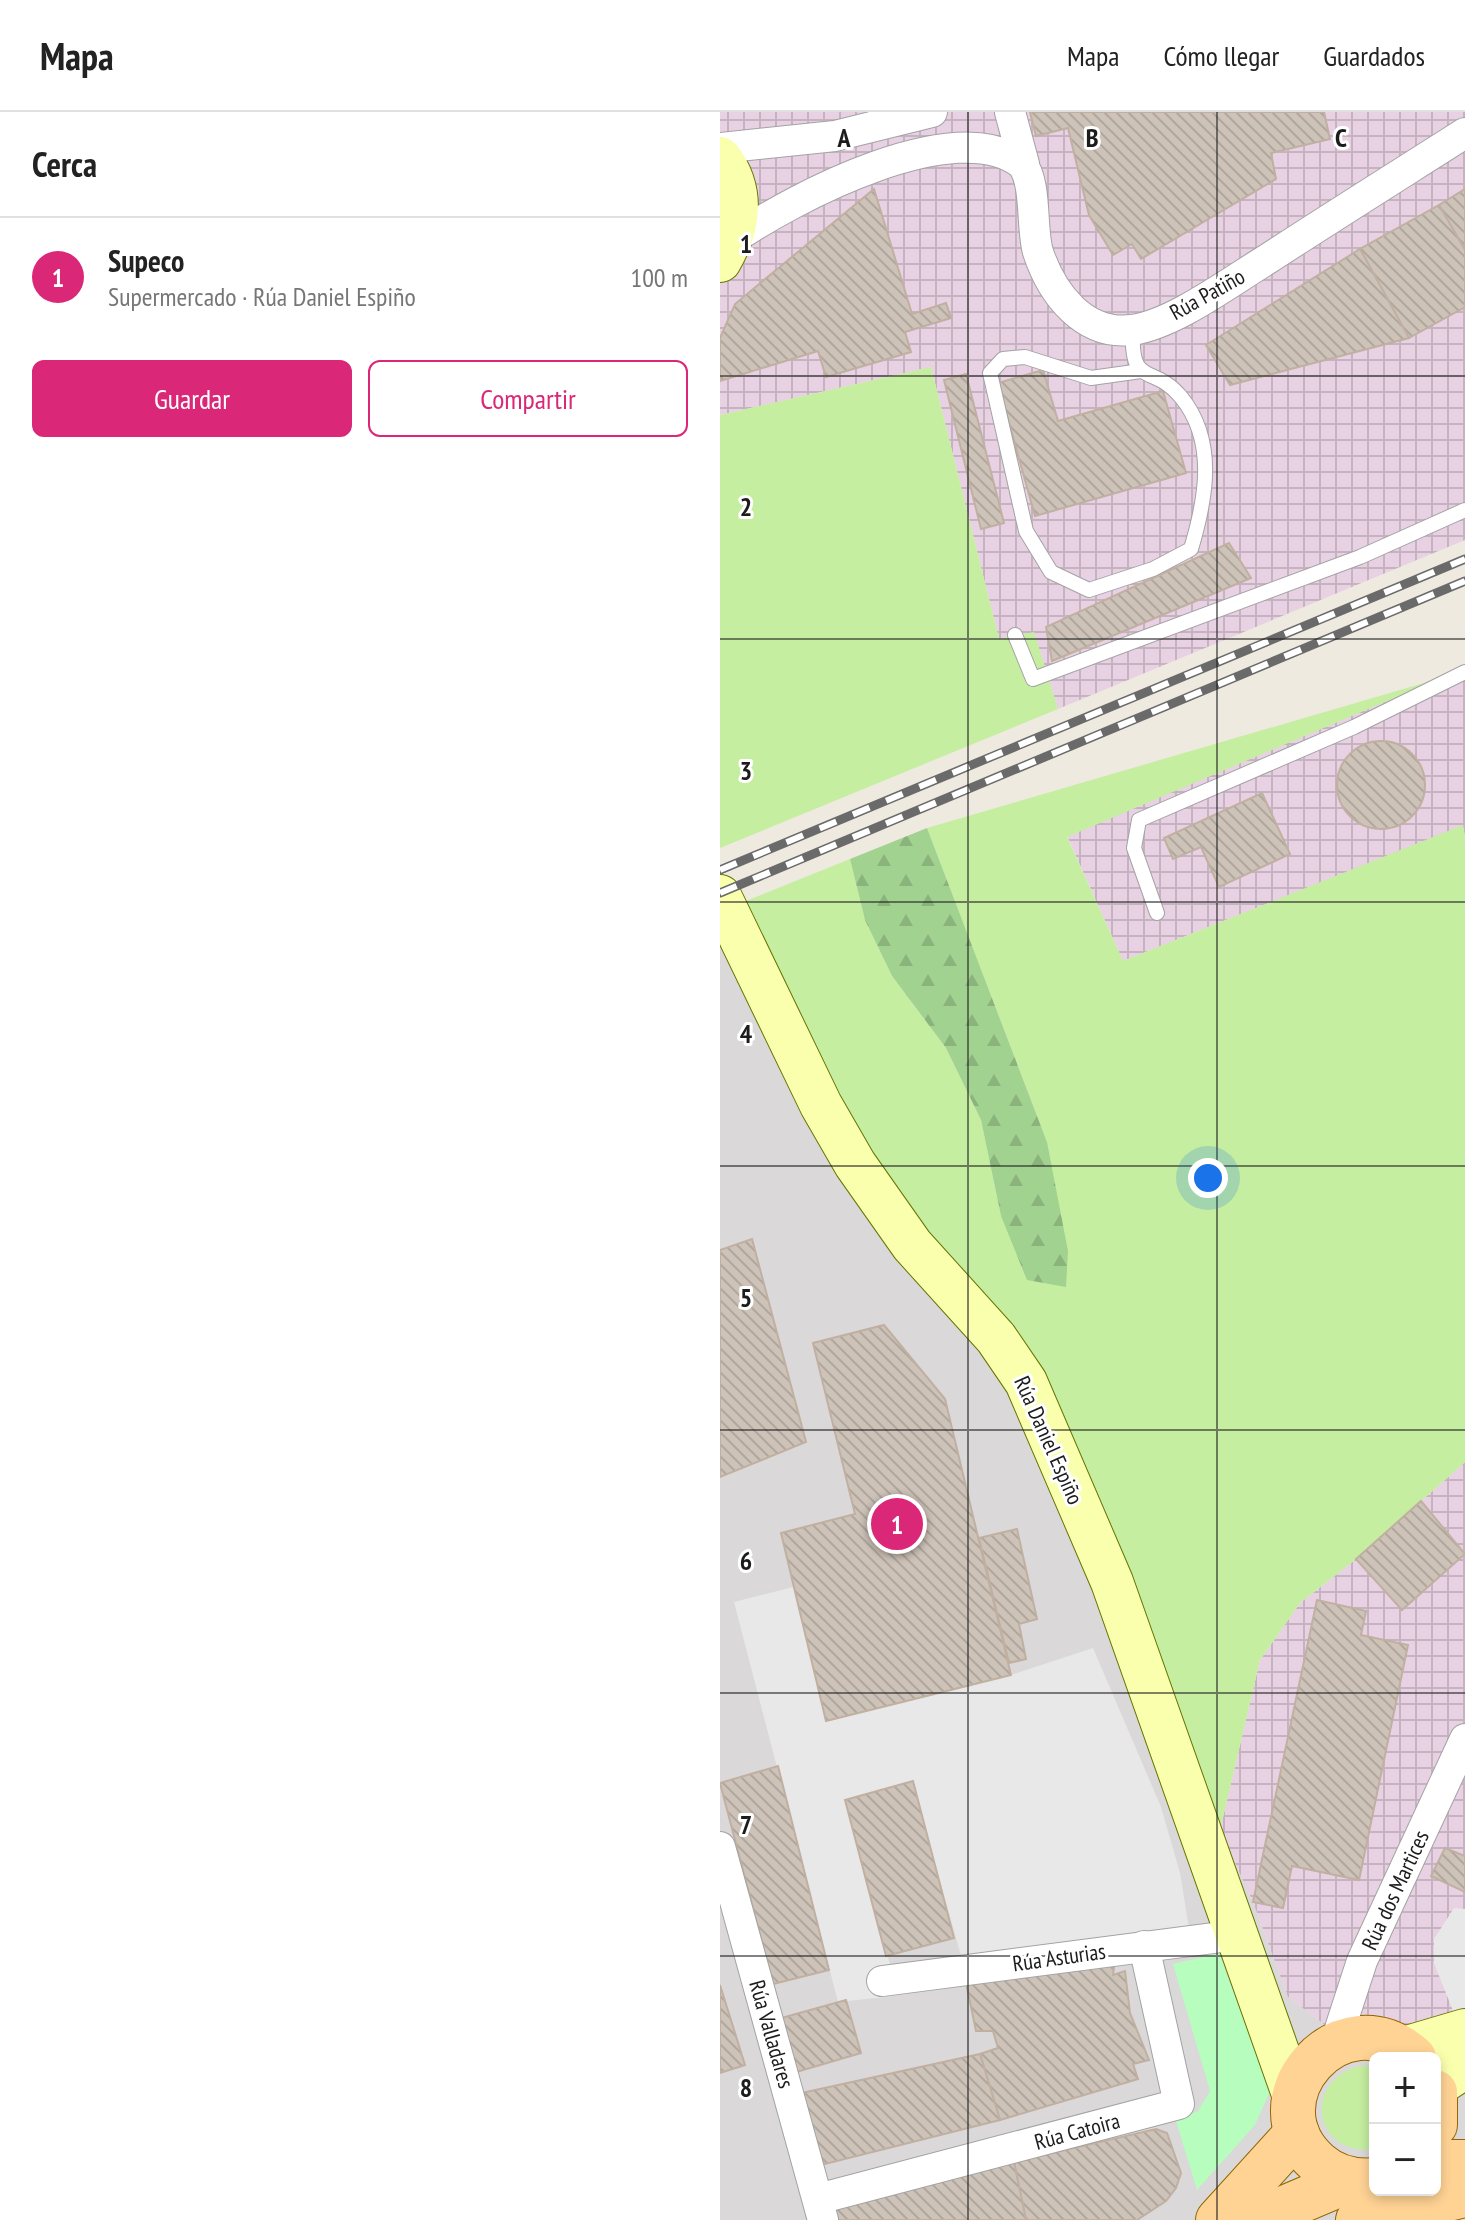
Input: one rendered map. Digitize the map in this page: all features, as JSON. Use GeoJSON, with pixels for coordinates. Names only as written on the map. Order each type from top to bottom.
{"type":"FeatureCollection","features":[{"type":"Feature","properties":{"kind":"main road"},"geometry":{"type":"LineString","coordinates":[[1218,2220],[1296,2115],[1307,2069],[1332,2046],[1371,2037],[1407,2052]]}},
{"type":"Feature","properties":{"kind":"main road"},"geometry":{"type":"LineString","coordinates":[[1296,2115],[1308,2154],[1370,2203]]}},
{"type":"Feature","properties":{"kind":"main road"},"geometry":{"type":"LineString","coordinates":[[1256,2220],[1452,2187]]}},
{"type":"Feature","properties":{"kind":"street"},"geometry":{"type":"LineString","coordinates":[[720,148],[835,136],[932,112]]}},
{"type":"Feature","properties":{"kind":"street","name":"Rúa Patiño"},"geometry":{"type":"LineString","coordinates":[[1010,112],[1024,166],[1038,252],[1072,311],[1100,328],[1133,330],[1173,315],[1220,289],[1465,133]]}},
{"type":"Feature","properties":{"kind":"street"},"geometry":{"type":"LineString","coordinates":[[726,250],[804,190],[858,160],[907,143],[955,134],[997,140],[1024,166]]}},
{"type":"Feature","properties":{"kind":"street"},"geometry":{"type":"LineString","coordinates":[[720,158],[737,191],[738,216],[726,250]]}},
{"type":"Feature","properties":{"kind":"street","name":"Rúa Daniel Espiño"},"geometry":{"type":"LineString","coordinates":[[720,896],[821,1105],[855,1164],[912,1245],[996,1338],[1026,1382],[1112,1582],[1257,1994],[1296,2115]]}},
{"type":"Feature","properties":{"kind":"street","name":"Rúa dos Martices"},"geometry":{"type":"LineString","coordinates":[[1332,2046],[1362,1961],[1465,1739]]}},
{"type":"Feature","properties":{"kind":"street","name":"Rúa Valladares"},"geometry":{"type":"LineString","coordinates":[[720,1847],[820,2209]]}},
{"type":"Feature","properties":{"kind":"street","name":"Rúa Asturias"},"geometry":{"type":"LineString","coordinates":[[882,1981],[1236,1935]]}},
{"type":"Feature","properties":{"kind":"street","name":"Rúa Catoira"},"geometry":{"type":"LineString","coordinates":[[820,2209],[1179,2104],[1144,1946]]}},
{"type":"Feature","properties":{"kind":"street","name":"Rúa Daniel Espiño"},"geometry":{"type":"LineString","coordinates":[[1257,1994],[1293,2030],[1332,2046]]}},
{"type":"Feature","properties":{"kind":"street"},"geometry":{"type":"LineString","coordinates":[[1411,2052],[1465,2030]]}},
{"type":"Feature","properties":{"kind":"street"},"geometry":{"type":"LineString","coordinates":[[1441,2104],[1465,2067]]}},
{"type":"Feature","properties":{"kind":"lane"},"geometry":{"type":"LineString","coordinates":[[1133,330],[1132,358],[1141,371],[1179,395],[1196,419],[1206,463],[1204,506],[1191,549],[1153,569],[1089,590],[1051,572],[1026,531],[990,373],[1003,359],[1025,357],[1091,378],[1141,371]]}},
{"type":"Feature","properties":{"kind":"lane"},"geometry":{"type":"LineString","coordinates":[[1015,635],[1033,679],[1360,557],[1465,510]]}},
{"type":"Feature","properties":{"kind":"lane"},"geometry":{"type":"LineString","coordinates":[[1157,913],[1134,848],[1139,820],[1354,727],[1465,672]]}},
{"type":"Feature","properties":{"kind":"shaded area"},"geometry":{"type":"Polygon","coordinates":[[[720,112],[1465,112],[1465,540],[1058,709],[1034,633],[999,639],[931,367],[720,415],[720,112]]]}},
{"type":"Feature","properties":{"kind":"shaded area"},"geometry":{"type":"Polygon","coordinates":[[[1465,664],[1465,837],[1463,826],[1123,961],[1067,836],[1441,678],[1465,664]]]}},
{"type":"Feature","properties":{"kind":"shaded area"},"geometry":{"type":"Polygon","coordinates":[[[720,926],[1026,1382],[1253,1902],[1288,1997],[1325,2025],[1465,2030],[1465,2195],[1400,2220],[720,2220],[720,926]]]}},
{"type":"Feature","properties":{"kind":"shaded area"},"geometry":{"type":"Polygon","coordinates":[[[1465,1462],[1465,2030],[1335,2044],[1325,2025],[1288,1997],[1253,1902],[1220,1830],[1260,1660],[1300,1603],[1356,1559],[1465,1462]]]}},
{"type":"Feature","properties":{"kind":"shaded area"},"geometry":{"type":"Polygon","coordinates":[[[793,1587],[826,1721],[1011,1675],[1093,1648],[1161,1807],[1180,1873],[1191,1940],[965,1970],[912,1781],[845,1800],[894,1979],[886,1997],[838,2002],[734,1602],[793,1587]]]}},
{"type":"Feature","properties":{"kind":"shaded area"},"geometry":{"type":"Polygon","coordinates":[[[1454,1908],[1465,1909],[1465,2030],[1461,2031],[1434,1963],[1434,1939],[1454,1908]]]}},
{"type":"Feature","properties":{"kind":"green space"},"geometry":{"type":"Polygon","coordinates":[[[931,367],[999,639],[1034,632],[1058,709],[720,848],[720,415],[931,367]]]}},
{"type":"Feature","properties":{"kind":"green space"},"geometry":{"type":"Polygon","coordinates":[[[1441,678],[1067,837],[1123,961],[1463,825],[1465,837],[1465,1462],[1356,1559],[1300,1603],[1260,1660],[1220,1830],[1026,1382],[912,1245],[726,909],[850,859],[865,920],[892,976],[946,1048],[981,1120],[1001,1216],[1047,1142],[927,828],[1441,678]]]}},
{"type":"Feature","properties":{"kind":"green space"},"geometry":{"type":"Polygon","coordinates":[[[927,828],[1047,1142],[1068,1251],[1066,1287],[1027,1280],[1001,1216],[981,1120],[946,1048],[892,976],[865,920],[850,859],[927,828]]]}},
{"type":"Feature","properties":{"kind":"green space"},"geometry":{"type":"Polygon","coordinates":[[[1219,1953],[1270,2091],[1255,2125],[1197,2190],[1176,2121],[1198,2111],[1210,2091],[1173,1964],[1219,1953]]]}},
{"type":"Feature","properties":{"kind":"green space"},"geometry":{"type":"Polygon","coordinates":[[[1360,2066],[1369,2067],[1369,2149],[1355,2149],[1339,2142],[1328,2131],[1322,2116],[1323,2101],[1329,2087],[1341,2074],[1360,2066]]]}},
{"type":"Feature","properties":{"kind":"building"},"geometry":{"type":"Polygon","coordinates":[[[1030,112],[1324,112],[1330,139],[1271,153],[1276,179],[1141,259],[1132,244],[1113,255],[1089,215],[1068,128],[1036,136],[1030,112]]]}},
{"type":"Feature","properties":{"kind":"building"},"geometry":{"type":"Polygon","coordinates":[[[874,189],[912,314],[946,303],[951,318],[905,332],[911,352],[826,377],[818,351],[720,381],[720,338],[735,304],[874,189]]]}},
{"type":"Feature","properties":{"kind":"building"},"geometry":{"type":"Polygon","coordinates":[[[1465,189],[1465,250],[1439,205],[1465,189]]]}},
{"type":"Feature","properties":{"kind":"building"},"geometry":{"type":"Polygon","coordinates":[[[1439,205],[1465,250],[1465,307],[1409,338],[1360,249],[1439,205]]]}},
{"type":"Feature","properties":{"kind":"building"},"geometry":{"type":"Polygon","coordinates":[[[1360,249],[1409,338],[1230,385],[1206,345],[1360,249]]]}},
{"type":"Feature","properties":{"kind":"building"},"geometry":{"type":"Polygon","coordinates":[[[1043,370],[1058,421],[1163,391],[1186,473],[1035,516],[998,383],[1043,370]]]}},
{"type":"Feature","properties":{"kind":"building"},"geometry":{"type":"Polygon","coordinates":[[[966,374],[1004,523],[981,529],[944,380],[966,374]]]}},
{"type":"Feature","properties":{"kind":"building"},"geometry":{"type":"Polygon","coordinates":[[[1229,543],[1251,578],[1052,661],[1046,627],[1229,543]]]}},
{"type":"Feature","properties":{"kind":"building"},"geometry":{"type":"Polygon","coordinates":[[[1372,741],[1390,741],[1406,748],[1418,760],[1425,776],[1425,794],[1418,810],[1406,822],[1390,829],[1372,829],[1356,822],[1344,810],[1337,794],[1337,776],[1344,760],[1356,748],[1372,741]]]}},
{"type":"Feature","properties":{"kind":"building"},"geometry":{"type":"Polygon","coordinates":[[[1262,793],[1290,854],[1219,887],[1201,847],[1173,859],[1164,838],[1262,793]]]}},
{"type":"Feature","properties":{"kind":"building"},"geometry":{"type":"Polygon","coordinates":[[[752,1239],[806,1442],[720,1477],[720,1250],[752,1239]]]}},
{"type":"Feature","properties":{"kind":"building"},"geometry":{"type":"Polygon","coordinates":[[[884,1325],[945,1399],[1011,1675],[826,1721],[781,1533],[855,1514],[813,1343],[884,1325]]]}},
{"type":"Feature","properties":{"kind":"building"},"geometry":{"type":"Polygon","coordinates":[[[1421,1501],[1465,1554],[1402,1610],[1356,1559],[1421,1501]]]}},
{"type":"Feature","properties":{"kind":"building"},"geometry":{"type":"Polygon","coordinates":[[[1017,1529],[1037,1619],[1019,1624],[1026,1659],[1009,1663],[979,1538],[1017,1529]]]}},
{"type":"Feature","properties":{"kind":"building"},"geometry":{"type":"Polygon","coordinates":[[[1317,1600],[1366,1611],[1361,1635],[1408,1645],[1359,1880],[1292,1866],[1283,1908],[1253,1902],[1317,1600]]]}},
{"type":"Feature","properties":{"kind":"building"},"geometry":{"type":"Polygon","coordinates":[[[778,1766],[829,1970],[773,1984],[720,1783],[778,1766]]]}},
{"type":"Feature","properties":{"kind":"building"},"geometry":{"type":"Polygon","coordinates":[[[913,1781],[954,1938],[886,1956],[845,1800],[913,1781]]]}},
{"type":"Feature","properties":{"kind":"building"},"geometry":{"type":"Polygon","coordinates":[[[1445,1848],[1465,1856],[1465,1892],[1431,1876],[1445,1848]]]}},
{"type":"Feature","properties":{"kind":"building"},"geometry":{"type":"Polygon","coordinates":[[[1115,1960],[1113,1975],[1125,1971],[1130,2013],[1149,2060],[1133,2064],[1138,2079],[1000,2120],[980,2054],[998,2048],[993,2031],[976,2031],[965,1978],[1115,1960]]]}},
{"type":"Feature","properties":{"kind":"building"},"geometry":{"type":"Polygon","coordinates":[[[720,1985],[745,2065],[720,2073],[720,1985]]]}},
{"type":"Feature","properties":{"kind":"building"},"geometry":{"type":"Polygon","coordinates":[[[846,2000],[861,2053],[793,2073],[778,2019],[846,2000]]]}},
{"type":"Feature","properties":{"kind":"building"},"geometry":{"type":"Polygon","coordinates":[[[980,2054],[1000,2120],[825,2164],[812,2156],[797,2094],[980,2054]]]}},
{"type":"Feature","properties":{"kind":"building"},"geometry":{"type":"Polygon","coordinates":[[[1156,2129],[1167,2133],[1181,2173],[1176,2188],[1166,2201],[1137,2220],[1026,2220],[1014,2162],[1156,2129]]]}},
{"type":"Feature","properties":{"kind":"building"},"geometry":{"type":"Polygon","coordinates":[[[1014,2162],[1026,2220],[832,2220],[830,2214],[840,2200],[1014,2162]]]}},
{"type":"Feature","properties":{"kind":"railway"},"geometry":{"type":"LineString","coordinates":[[720,870],[1465,559]]}},
{"type":"Feature","properties":{"kind":"railway"},"geometry":{"type":"LineString","coordinates":[[720,893],[1465,581]]}},
{"type":"Feature","properties":{"kind":"place","name":"Supeco"},"geometry":{"type":"Point","coordinates":[897,1524]}}]}
